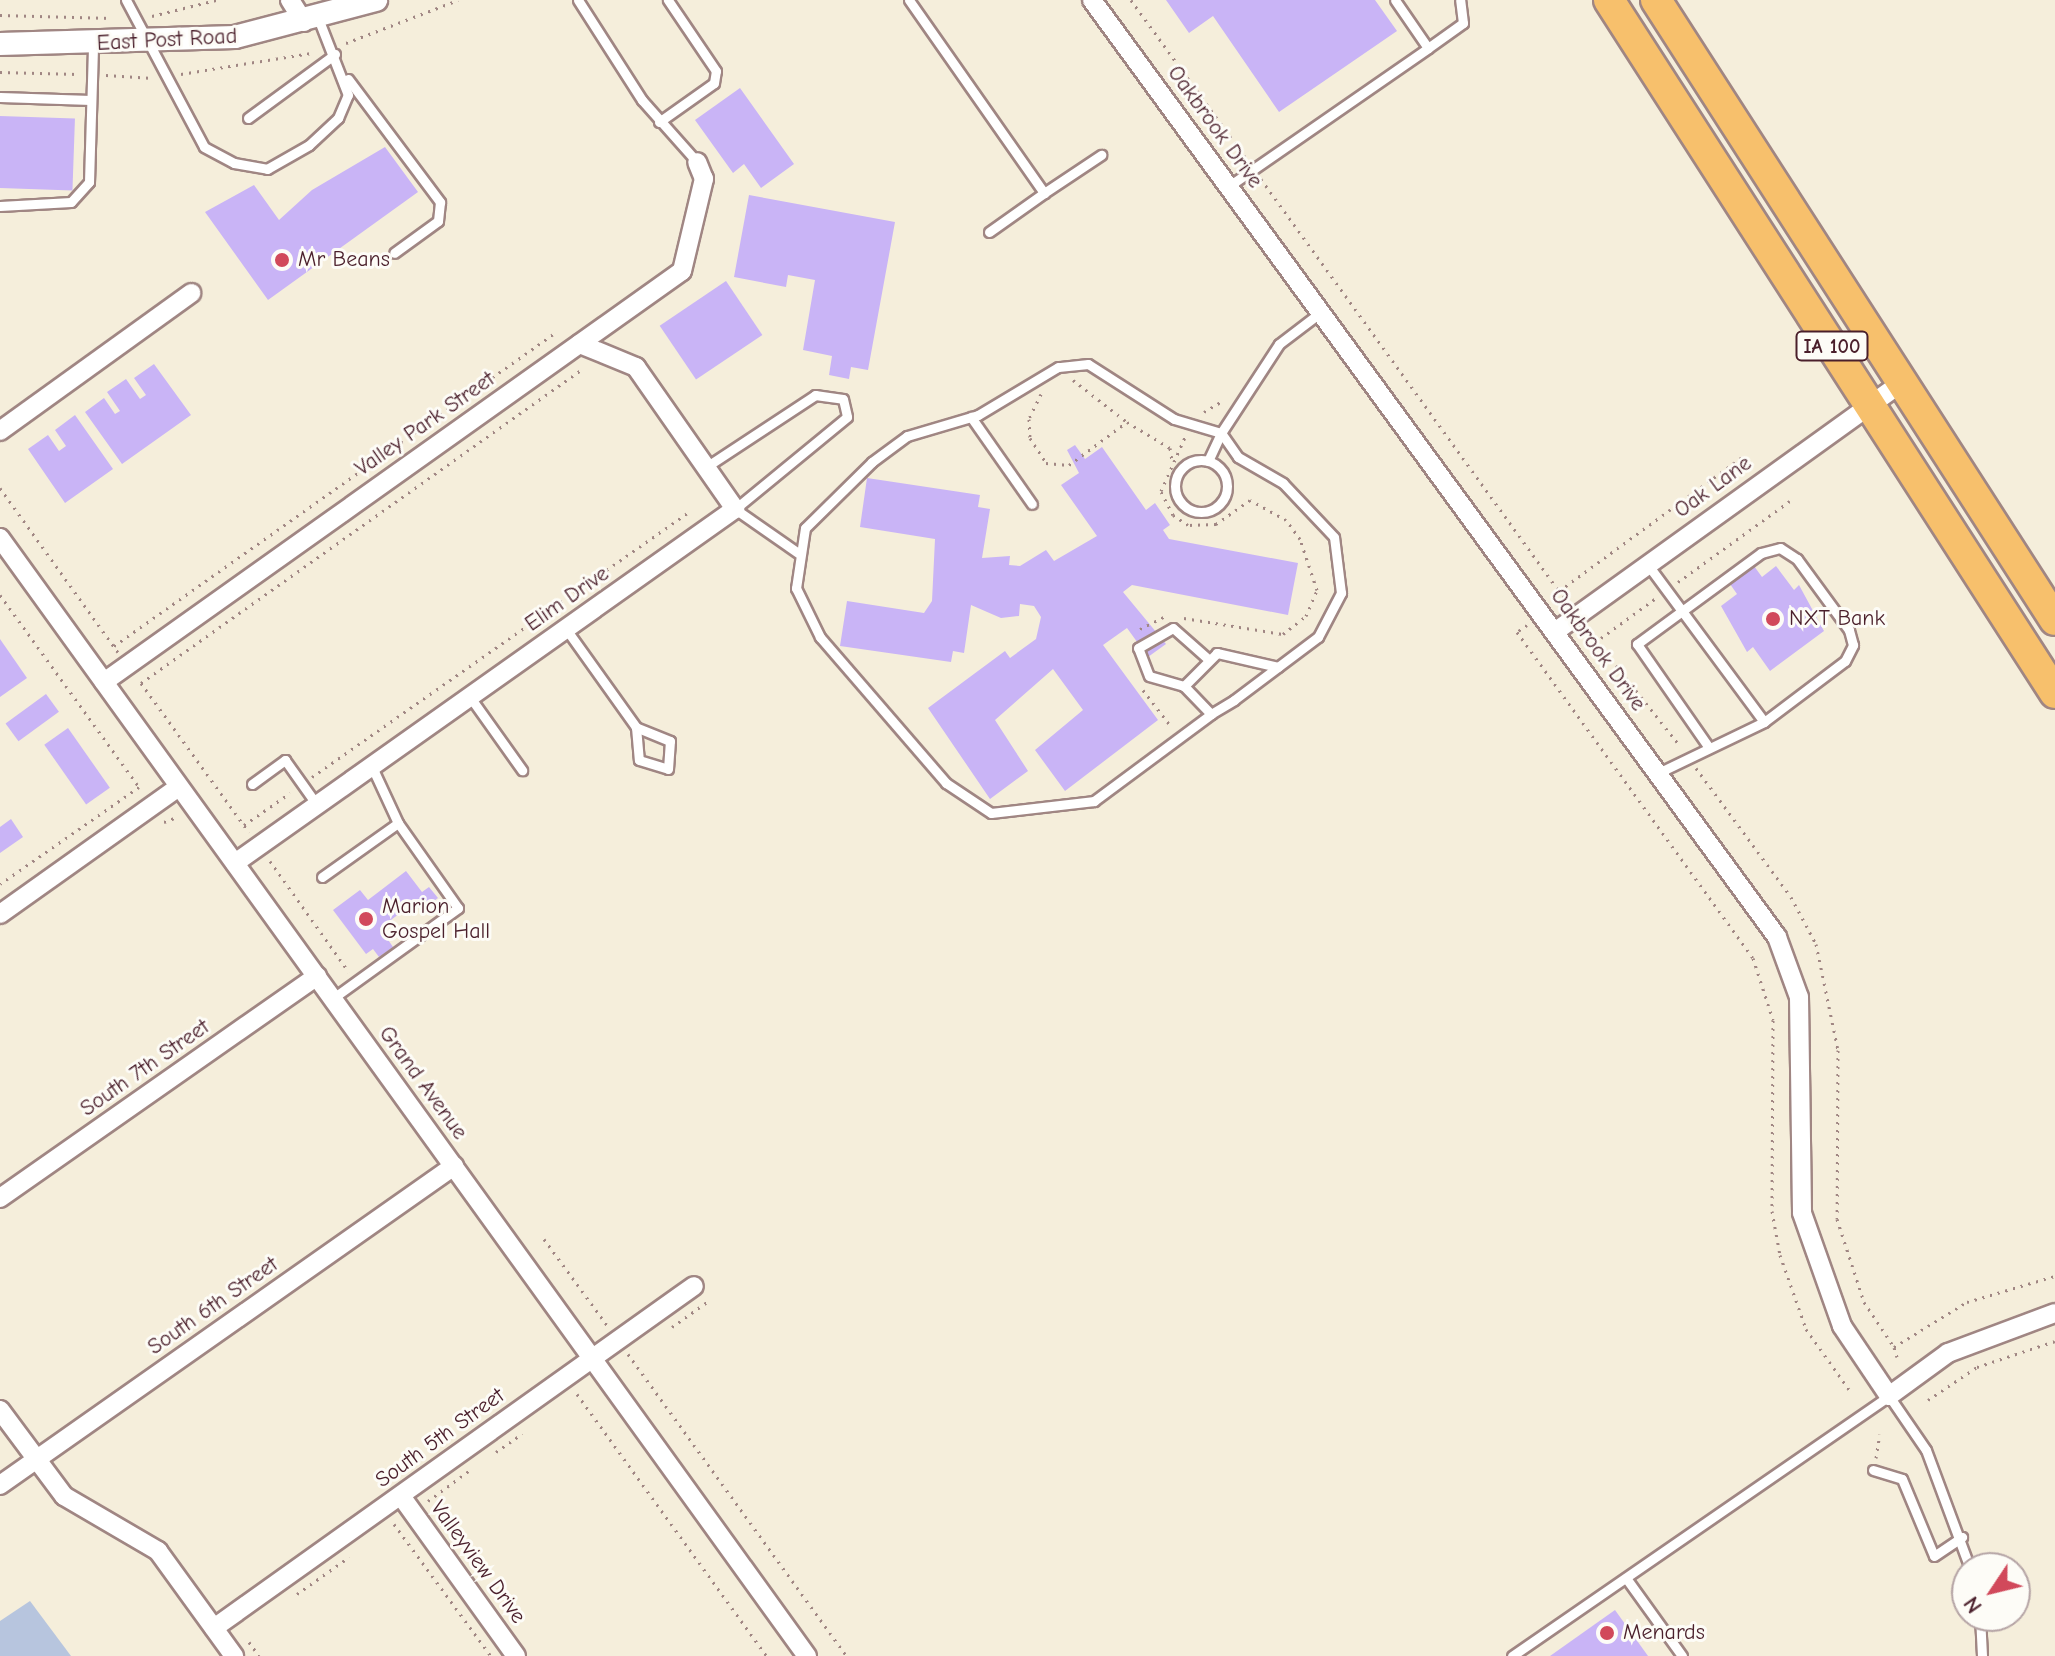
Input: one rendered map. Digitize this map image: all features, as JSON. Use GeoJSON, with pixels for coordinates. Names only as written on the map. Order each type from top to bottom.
{"type":"FeatureCollection","features":[{"type":"Feature","properties":{"kind":"highway","name":"IA 100"},"geometry":{"type":"LineString","coordinates":[[1609,0],[2055,693]]}},
{"type":"Feature","properties":{"kind":"highway","name":"IA 100"},"geometry":{"type":"LineString","coordinates":[[1656,0],[1900,384],[2055,620]]}},
{"type":"Feature","properties":{"kind":"street"},"geometry":{"type":"LineString","coordinates":[[290,0],[311,20]]}},
{"type":"Feature","properties":{"kind":"street","name":"East Post Road"},"geometry":{"type":"LineString","coordinates":[[0,44],[150,45],[311,20],[376,0]]}},
{"type":"Feature","properties":{"kind":"street","name":"Oakbrook Drive"},"geometry":{"type":"LineString","coordinates":[[1092,0],[1556,631],[1792,964],[1799,997],[1802,1213],[1842,1326],[1889,1396]]}},
{"type":"Feature","properties":{"kind":"street","name":"Valley Park Street"},"geometry":{"type":"LineString","coordinates":[[104,682],[682,271],[704,179],[697,162]]}},
{"type":"Feature","properties":{"kind":"street"},"geometry":{"type":"LineString","coordinates":[[0,431],[191,293]]}},
{"type":"Feature","properties":{"kind":"street"},"geometry":{"type":"LineString","coordinates":[[580,344],[636,367],[735,509]]}},
{"type":"Feature","properties":{"kind":"street","name":"Oak Lane"},"geometry":{"type":"LineString","coordinates":[[1556,631],[1900,384]]}},
{"type":"Feature","properties":{"kind":"street","name":"Elim Drive"},"geometry":{"type":"LineString","coordinates":[[235,863],[735,509]]}},
{"type":"Feature","properties":{"kind":"street","name":"Grand Avenue"},"geometry":{"type":"LineString","coordinates":[[0,538],[807,1656]]}},
{"type":"Feature","properties":{"kind":"street"},"geometry":{"type":"LineString","coordinates":[[0,914],[179,787]]}},
{"type":"Feature","properties":{"kind":"street","name":"South 7th Street"},"geometry":{"type":"LineString","coordinates":[[0,1198],[317,976]]}},
{"type":"Feature","properties":{"kind":"street","name":"South 6th Street"},"geometry":{"type":"LineString","coordinates":[[0,1485],[454,1166]]}},
{"type":"Feature","properties":{"kind":"street","name":"South 5th Street"},"geometry":{"type":"LineString","coordinates":[[214,1628],[694,1286]]}},
{"type":"Feature","properties":{"kind":"street"},"geometry":{"type":"LineString","coordinates":[[1889,1396],[1948,1353],[2055,1313]]}},
{"type":"Feature","properties":{"kind":"street"},"geometry":{"type":"LineString","coordinates":[[0,1410],[36,1459],[91,1518],[158,1551],[234,1656]]}},
{"type":"Feature","properties":{"kind":"street","name":"Valleyview Drive"},"geometry":{"type":"LineString","coordinates":[[401,1496],[516,1656]]}},
{"type":"Feature","properties":{"kind":"lane"},"geometry":{"type":"LineString","coordinates":[[126,0],[150,45],[154,65],[204,147],[234,163],[267,169],[338,118],[348,95],[345,77]]}},
{"type":"Feature","properties":{"kind":"lane"},"geometry":{"type":"LineString","coordinates":[[578,0],[659,122],[697,162]]}},
{"type":"Feature","properties":{"kind":"lane"},"geometry":{"type":"LineString","coordinates":[[659,122],[714,83],[716,71],[668,0]]}},
{"type":"Feature","properties":{"kind":"lane"},"geometry":{"type":"LineString","coordinates":[[909,0],[1044,193]]}},
{"type":"Feature","properties":{"kind":"lane"},"geometry":{"type":"LineString","coordinates":[[1395,0],[1428,48]]}},
{"type":"Feature","properties":{"kind":"lane"},"geometry":{"type":"LineString","coordinates":[[1229,186],[1463,23],[1460,0]]}},
{"type":"Feature","properties":{"kind":"lane"},"geometry":{"type":"LineString","coordinates":[[311,20],[335,54],[345,77],[440,202],[438,221],[394,253]]}},
{"type":"Feature","properties":{"kind":"lane"},"geometry":{"type":"LineString","coordinates":[[0,206],[78,198],[89,182],[93,45]]}},
{"type":"Feature","properties":{"kind":"lane"},"geometry":{"type":"LineString","coordinates":[[248,118],[335,54]]}},
{"type":"Feature","properties":{"kind":"lane"},"geometry":{"type":"LineString","coordinates":[[0,97],[91,100]]}},
{"type":"Feature","properties":{"kind":"lane"},"geometry":{"type":"LineString","coordinates":[[989,232],[1101,155]]}},
{"type":"Feature","properties":{"kind":"lane"},"geometry":{"type":"LineString","coordinates":[[1208,461],[1221,433],[1279,344],[1321,312]]}},
{"type":"Feature","properties":{"kind":"lane"},"geometry":{"type":"LineString","coordinates":[[1088,364],[1174,419],[1221,433],[1238,457],[1283,483],[1334,537],[1341,593],[1318,637],[1094,801],[1011,813],[970,805],[820,637],[796,588],[798,553],[823,504],[872,462],[907,436],[971,417],[1058,367],[1088,364]]}},
{"type":"Feature","properties":{"kind":"lane"},"geometry":{"type":"LineString","coordinates":[[706,467],[815,395],[843,399],[847,417],[735,509],[798,553]]}},
{"type":"Feature","properties":{"kind":"lane"},"geometry":{"type":"LineString","coordinates":[[971,417],[1032,504]]}},
{"type":"Feature","properties":{"kind":"lane"},"geometry":{"type":"LineString","coordinates":[[1208,461],[1223,471],[1227,489],[1213,510],[1195,512],[1177,496],[1176,480],[1192,462],[1208,461]]}},
{"type":"Feature","properties":{"kind":"lane"},"geometry":{"type":"LineString","coordinates":[[1658,773],[1708,746],[1764,722],[1845,661],[1853,645],[1806,571],[1780,548],[1761,553],[1637,644],[1708,746]]}},
{"type":"Feature","properties":{"kind":"lane"},"geometry":{"type":"LineString","coordinates":[[1648,565],[1764,722]]}},
{"type":"Feature","properties":{"kind":"lane"},"geometry":{"type":"LineString","coordinates":[[1208,659],[1173,628],[1138,648],[1149,676],[1184,686],[1211,714]]}},
{"type":"Feature","properties":{"kind":"lane"},"geometry":{"type":"LineString","coordinates":[[566,629],[636,727],[639,760],[653,770],[668,769],[670,741],[636,727]]}},
{"type":"Feature","properties":{"kind":"lane"},"geometry":{"type":"LineString","coordinates":[[1184,686],[1208,659],[1227,652],[1278,667]]}},
{"type":"Feature","properties":{"kind":"lane"},"geometry":{"type":"LineString","coordinates":[[470,697],[522,770]]}},
{"type":"Feature","properties":{"kind":"lane"},"geometry":{"type":"LineString","coordinates":[[252,784],[285,760],[317,805]]}},
{"type":"Feature","properties":{"kind":"lane"},"geometry":{"type":"LineString","coordinates":[[333,998],[458,908],[398,823],[372,767]]}},
{"type":"Feature","properties":{"kind":"lane"},"geometry":{"type":"LineString","coordinates":[[322,877],[398,823]]}},
{"type":"Feature","properties":{"kind":"lane"},"geometry":{"type":"LineString","coordinates":[[1512,1656],[1889,1396],[1926,1450],[1966,1552]]}},
{"type":"Feature","properties":{"kind":"lane"},"geometry":{"type":"LineString","coordinates":[[1873,1470],[1902,1479],[1934,1556],[1962,1537]]}},
{"type":"Feature","properties":{"kind":"lane"},"geometry":{"type":"LineString","coordinates":[[1626,1578],[1682,1656]]}},
{"type":"Feature","properties":{"kind":"lane"},"geometry":{"type":"LineString","coordinates":[[1981,1632],[1982,1656]]}},
{"type":"Feature","properties":{"kind":"path"},"geometry":{"type":"LineString","coordinates":[[0,15],[137,18],[216,0]]}},
{"type":"Feature","properties":{"kind":"path"},"geometry":{"type":"LineString","coordinates":[[1131,0],[1564,597]]}},
{"type":"Feature","properties":{"kind":"path"},"geometry":{"type":"LineString","coordinates":[[1325,284],[1332,278]]}},
{"type":"Feature","properties":{"kind":"path"},"geometry":{"type":"LineString","coordinates":[[114,646],[555,333]]}},
{"type":"Feature","properties":{"kind":"path"},"geometry":{"type":"LineString","coordinates":[[141,683],[581,370]]}},
{"type":"Feature","properties":{"kind":"path"},"geometry":{"type":"LineString","coordinates":[[1065,381],[1073,379],[1127,422],[1170,448],[1172,460]]}},
{"type":"Feature","properties":{"kind":"path"},"geometry":{"type":"LineString","coordinates":[[1043,391],[1029,419],[1030,438],[1046,463],[1069,465],[1127,422]]}},
{"type":"Feature","properties":{"kind":"path"},"geometry":{"type":"LineString","coordinates":[[1129,639],[1160,617],[1283,634],[1306,616],[1317,590],[1300,539],[1286,520],[1250,500],[1216,524],[1188,525],[1173,515],[1161,491],[1172,460],[1185,437]]}},
{"type":"Feature","properties":{"kind":"path"},"geometry":{"type":"LineString","coordinates":[[1559,591],[1742,457]]}},
{"type":"Feature","properties":{"kind":"path"},"geometry":{"type":"LineString","coordinates":[[0,488],[118,652]]}},
{"type":"Feature","properties":{"kind":"path"},"geometry":{"type":"LineString","coordinates":[[1601,638],[1790,501]]}},
{"type":"Feature","properties":{"kind":"path"},"geometry":{"type":"LineString","coordinates":[[244,825],[690,511]]}},
{"type":"Feature","properties":{"kind":"path"},"geometry":{"type":"LineString","coordinates":[[0,595],[139,787],[0,884]]}},
{"type":"Feature","properties":{"kind":"path"},"geometry":{"type":"LineString","coordinates":[[1527,625],[1517,632],[1753,958],[1773,1020],[1772,1211],[1780,1255],[1806,1329],[1850,1391]]}},
{"type":"Feature","properties":{"kind":"path"},"geometry":{"type":"LineString","coordinates":[[136,676],[249,832]]}},
{"type":"Feature","properties":{"kind":"path"},"geometry":{"type":"LineString","coordinates":[[1138,682],[1172,728]]}},
{"type":"Feature","properties":{"kind":"path"},"geometry":{"type":"LineString","coordinates":[[159,816],[166,824],[182,814]]}},
{"type":"Feature","properties":{"kind":"path"},"geometry":{"type":"LineString","coordinates":[[265,854],[356,982]]}},
{"type":"Feature","properties":{"kind":"path"},"geometry":{"type":"LineString","coordinates":[[544,1239],[611,1331]]}},
{"type":"Feature","properties":{"kind":"path"},"geometry":{"type":"LineString","coordinates":[[1897,1357],[1894,1347],[1967,1302],[2055,1276]]}},
{"type":"Feature","properties":{"kind":"path"},"geometry":{"type":"LineString","coordinates":[[1928,1400],[1977,1367],[2055,1341]]}},
{"type":"Feature","properties":{"kind":"path"},"geometry":{"type":"LineString","coordinates":[[625,1350],[847,1656]]}},
{"type":"Feature","properties":{"kind":"path"},"geometry":{"type":"LineString","coordinates":[[573,1388],[767,1656]]}},
{"type":"Feature","properties":{"kind":"path"},"geometry":{"type":"LineString","coordinates":[[566,1401],[577,1393]]}},
{"type":"Feature","properties":{"kind":"path"},"geometry":{"type":"LineString","coordinates":[[491,1455],[532,1426]]}},
{"type":"Feature","properties":{"kind":"path"},"geometry":{"type":"LineString","coordinates":[[1873,1470],[1880,1434]]}},
{"type":"Feature","properties":{"kind":"path"},"geometry":{"type":"LineString","coordinates":[[435,1516],[426,1503],[474,1466]]}},
{"type":"Feature","properties":{"kind":"path"},"geometry":{"type":"LineString","coordinates":[[383,1532],[395,1524],[491,1656]]}},
{"type":"Feature","properties":{"kind":"path"},"geometry":{"type":"LineString","coordinates":[[286,1601],[358,1550]]}},
{"type":"Feature","properties":{"kind":"path"},"geometry":{"type":"LineString","coordinates":[[242,1632],[259,1656]]}},
{"type":"Feature","properties":{"kind":"shaded area"},"geometry":{"type":"Polygon","coordinates":[[[30,1601],[71,1656],[0,1656],[0,1621],[30,1601]]]}},
{"type":"Feature","properties":{"kind":"building"},"geometry":{"type":"Polygon","coordinates":[[[1166,0],[1375,0],[1397,31],[1279,112],[1213,16],[1189,33],[1166,0]]]}},
{"type":"Feature","properties":{"kind":"building"},"geometry":{"type":"Polygon","coordinates":[[[740,88],[794,164],[761,188],[744,164],[733,173],[695,120],[740,88]]]}},
{"type":"Feature","properties":{"kind":"building"},"geometry":{"type":"Polygon","coordinates":[[[0,116],[75,119],[72,191],[0,188],[0,116]]]}},
{"type":"Feature","properties":{"kind":"building","name":"Mr Beans"},"geometry":{"type":"Polygon","coordinates":[[[385,147],[418,192],[268,300],[205,212],[254,185],[279,220],[312,190],[385,147]]]}},
{"type":"Feature","properties":{"kind":"building"},"geometry":{"type":"Polygon","coordinates":[[[749,195],[895,222],[868,370],[851,367],[849,379],[829,375],[832,356],[803,350],[815,280],[788,275],[786,287],[734,277],[749,195]]]}},
{"type":"Feature","properties":{"kind":"building"},"geometry":{"type":"Polygon","coordinates":[[[726,281],[762,335],[696,380],[660,326],[726,281]]]}},
{"type":"Feature","properties":{"kind":"building"},"geometry":{"type":"Polygon","coordinates":[[[154,364],[191,415],[122,464],[85,412],[104,398],[115,414],[120,411],[107,392],[126,379],[140,399],[146,395],[134,378],[154,364]]]}},
{"type":"Feature","properties":{"kind":"building"},"geometry":{"type":"Polygon","coordinates":[[[75,415],[113,469],[65,503],[28,449],[48,435],[59,451],[66,446],[55,430],[75,415]]]}},
{"type":"Feature","properties":{"kind":"building"},"geometry":{"type":"Polygon","coordinates":[[[1075,445],[1085,459],[1102,447],[1146,510],[1155,503],[1170,525],[1163,530],[1169,539],[1298,563],[1288,615],[1132,585],[1123,592],[1166,644],[1148,657],[1127,628],[1103,645],[1158,720],[1065,791],[1035,750],[1083,710],[1053,669],[995,720],[1028,771],[990,799],[928,708],[1005,651],[1010,658],[1036,639],[1041,617],[1034,606],[1020,604],[1019,616],[1001,618],[971,605],[964,653],[953,651],[951,662],[840,646],[847,601],[924,613],[932,601],[935,539],[860,527],[867,478],[980,495],[978,507],[990,509],[982,558],[1010,556],[1009,565],[1020,566],[1046,550],[1054,561],[1097,536],[1061,485],[1079,473],[1067,450],[1075,445]]]}},
{"type":"Feature","properties":{"kind":"building","name":"NXT Bank"},"geometry":{"type":"Polygon","coordinates":[[[1754,566],[1762,577],[1776,566],[1794,590],[1799,585],[1824,631],[1770,671],[1753,647],[1747,652],[1721,606],[1737,594],[1730,584],[1754,566]]]}},
{"type":"Feature","properties":{"kind":"building"},"geometry":{"type":"Polygon","coordinates":[[[0,639],[27,678],[0,697],[0,639]]]}},
{"type":"Feature","properties":{"kind":"building"},"geometry":{"type":"Polygon","coordinates":[[[46,694],[59,712],[18,741],[6,723],[46,694]]]}},
{"type":"Feature","properties":{"kind":"building"},"geometry":{"type":"Polygon","coordinates":[[[68,728],[110,788],[86,804],[44,745],[68,728]]]}},
{"type":"Feature","properties":{"kind":"building"},"geometry":{"type":"Polygon","coordinates":[[[11,819],[23,837],[0,853],[0,827],[11,819]]]}},
{"type":"Feature","properties":{"kind":"building","name":"Marion Gospel Hall"},"geometry":{"type":"Polygon","coordinates":[[[406,871],[422,892],[429,887],[438,898],[424,908],[418,900],[380,928],[393,947],[379,957],[373,949],[366,954],[333,910],[360,890],[368,900],[406,871]]]}},
{"type":"Feature","properties":{"kind":"building","name":"Menards"},"geometry":{"type":"Polygon","coordinates":[[[1615,1610],[1648,1656],[1550,1656],[1615,1610]]]}},
{"type":"Feature","properties":{"kind":"place","name":"Mr Beans"},"geometry":{"type":"Point","coordinates":[282,260]}},
{"type":"Feature","properties":{"kind":"place","name":"NXT Bank"},"geometry":{"type":"Point","coordinates":[1773,619]}},
{"type":"Feature","properties":{"kind":"place","name":"Marion Gospel Hall"},"geometry":{"type":"Point","coordinates":[366,919]}},
{"type":"Feature","properties":{"kind":"place","name":"Menards"},"geometry":{"type":"Point","coordinates":[1607,1633]}}]}
